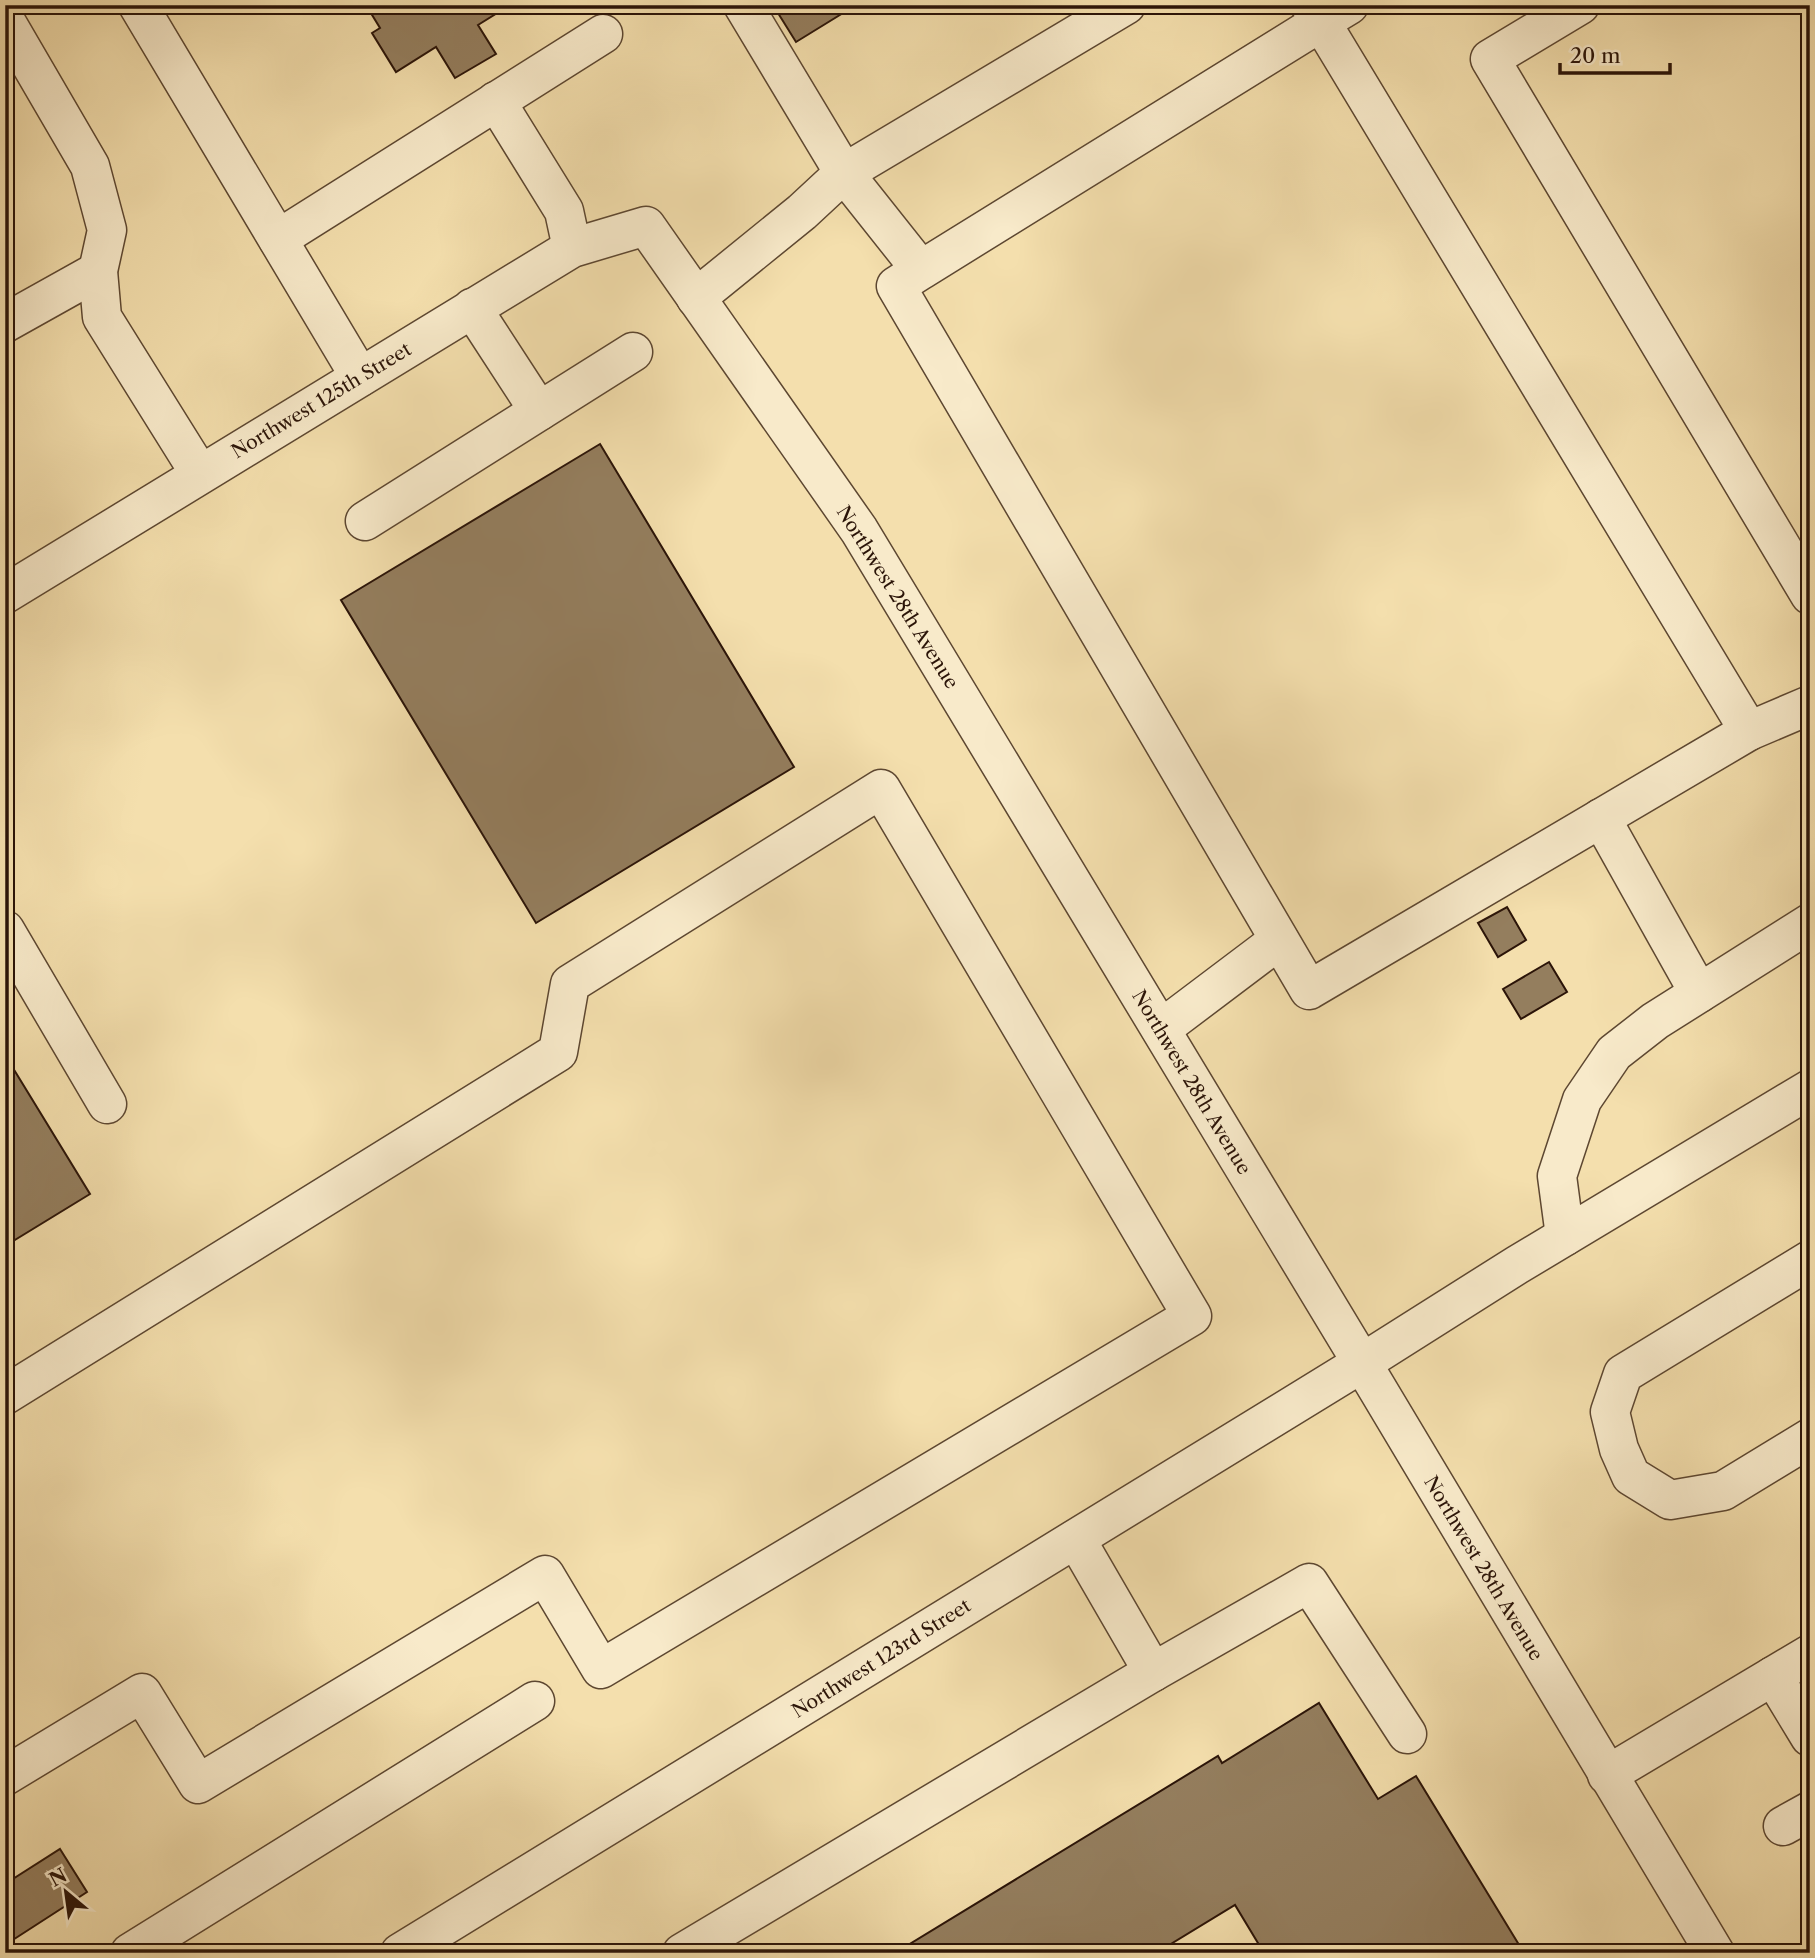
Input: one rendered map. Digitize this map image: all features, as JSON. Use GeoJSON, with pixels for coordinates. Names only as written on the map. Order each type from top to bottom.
{"type":"FeatureCollection","features":[{"type":"Feature","properties":{"kind":"street"},"geometry":{"type":"LineString","coordinates":[[138,5],[360,377]]}},
{"type":"Feature","properties":{"kind":"street"},"geometry":{"type":"LineString","coordinates":[[743,5],[844,173],[921,270]]}},
{"type":"Feature","properties":{"kind":"street"},"geometry":{"type":"LineString","coordinates":[[696,298],[802,212],[844,173],[1126,5]]}},
{"type":"Feature","properties":{"kind":"street"},"geometry":{"type":"LineString","coordinates":[[1580,5],[1490,59],[1810,595]]}},
{"type":"Feature","properties":{"kind":"street"},"geometry":{"type":"LineString","coordinates":[[1749,731],[1327,11],[896,286],[1309,990],[1749,731],[1810,705]]}},
{"type":"Feature","properties":{"kind":"street"},"geometry":{"type":"LineString","coordinates":[[5,20],[90,166],[107,230],[98,271],[102,317],[200,474]]}},
{"type":"Feature","properties":{"kind":"street"},"geometry":{"type":"LineString","coordinates":[[278,239],[603,34]]}},
{"type":"Feature","properties":{"kind":"street"},"geometry":{"type":"LineString","coordinates":[[496,101],[564,211],[572,248]]}},
{"type":"Feature","properties":{"kind":"street","name":"Northwest 125th Street"},"geometry":{"type":"LineString","coordinates":[[5,594],[572,248],[646,226]]}},
{"type":"Feature","properties":{"kind":"street","name":"Northwest 28th Avenue"},"geometry":{"type":"LineString","coordinates":[[646,226],[859,530],[1715,1953]]}},
{"type":"Feature","properties":{"kind":"street"},"geometry":{"type":"LineString","coordinates":[[5,323],[98,271]]}},
{"type":"Feature","properties":{"kind":"street"},"geometry":{"type":"LineString","coordinates":[[472,308],[538,411]]}},
{"type":"Feature","properties":{"kind":"street"},"geometry":{"type":"LineString","coordinates":[[365,522],[633,352]]}},
{"type":"Feature","properties":{"kind":"street"},"geometry":{"type":"LineString","coordinates":[[5,1395],[558,1052],[570,984],[881,789],[1192,1316],[601,1669],[545,1575],[198,1784],[142,1693],[5,1776]]}},
{"type":"Feature","properties":{"kind":"street"},"geometry":{"type":"LineString","coordinates":[[1601,818],[1699,993]]}},
{"type":"Feature","properties":{"kind":"street"},"geometry":{"type":"LineString","coordinates":[[1565,1236],[1557,1176],[1582,1100],[1614,1054],[1654,1021],[1810,923]]}},
{"type":"Feature","properties":{"kind":"street"},"geometry":{"type":"LineString","coordinates":[[5,930],[107,1104]]}},
{"type":"Feature","properties":{"kind":"street"},"geometry":{"type":"LineString","coordinates":[[1161,1029],[1279,940]]}},
{"type":"Feature","properties":{"kind":"street","name":"Northwest 123rd Street"},"geometry":{"type":"LineString","coordinates":[[400,1953],[1565,1236],[1810,1089]]}},
{"type":"Feature","properties":{"kind":"street"},"geometry":{"type":"LineString","coordinates":[[1810,1260],[1623,1374],[1610,1412],[1619,1449],[1631,1476],[1670,1500],[1723,1491],[1810,1438]]}},
{"type":"Feature","properties":{"kind":"street"},"geometry":{"type":"LineString","coordinates":[[1076,1539],[1153,1672]]}},
{"type":"Feature","properties":{"kind":"street"},"geometry":{"type":"LineString","coordinates":[[682,1953],[1153,1672],[1309,1583],[1407,1734]]}},
{"type":"Feature","properties":{"kind":"street"},"geometry":{"type":"LineString","coordinates":[[1607,1775],[1810,1654]]}},
{"type":"Feature","properties":{"kind":"street"},"geometry":{"type":"LineString","coordinates":[[1773,1676],[1810,1737]]}},
{"type":"Feature","properties":{"kind":"street"},"geometry":{"type":"LineString","coordinates":[[130,1953],[534,1701]]}},
{"type":"Feature","properties":{"kind":"building"},"geometry":{"type":"Polygon","coordinates":[[[366,5],[510,5],[478,25],[496,54],[455,78],[436,47],[396,72],[372,33],[380,28],[366,5]]]}},
{"type":"Feature","properties":{"kind":"building"},"geometry":{"type":"Polygon","coordinates":[[[773,5],[856,5],[796,42],[773,5]]]}},
{"type":"Feature","properties":{"kind":"building"},"geometry":{"type":"Polygon","coordinates":[[[600,444],[794,767],[536,923],[341,600],[600,444]]]}},
{"type":"Feature","properties":{"kind":"building"},"geometry":{"type":"Polygon","coordinates":[[[1507,907],[1526,940],[1498,957],[1478,923],[1507,907]]]}},
{"type":"Feature","properties":{"kind":"building"},"geometry":{"type":"Polygon","coordinates":[[[1549,962],[1567,992],[1521,1019],[1503,989],[1549,962]]]}},
{"type":"Feature","properties":{"kind":"building"},"geometry":{"type":"Polygon","coordinates":[[[5,1055],[90,1194],[5,1246],[5,1055]]]}},
{"type":"Feature","properties":{"kind":"building"},"geometry":{"type":"Polygon","coordinates":[[[1319,1703],[1378,1799],[1416,1776],[1524,1953],[1264,1953],[1235,1905],[1156,1953],[895,1953],[1218,1756],[1222,1763],[1319,1703]]]}},
{"type":"Feature","properties":{"kind":"building"},"geometry":{"type":"Polygon","coordinates":[[[60,1849],[87,1892],[5,1945],[5,1884],[60,1849]]]}}]}
